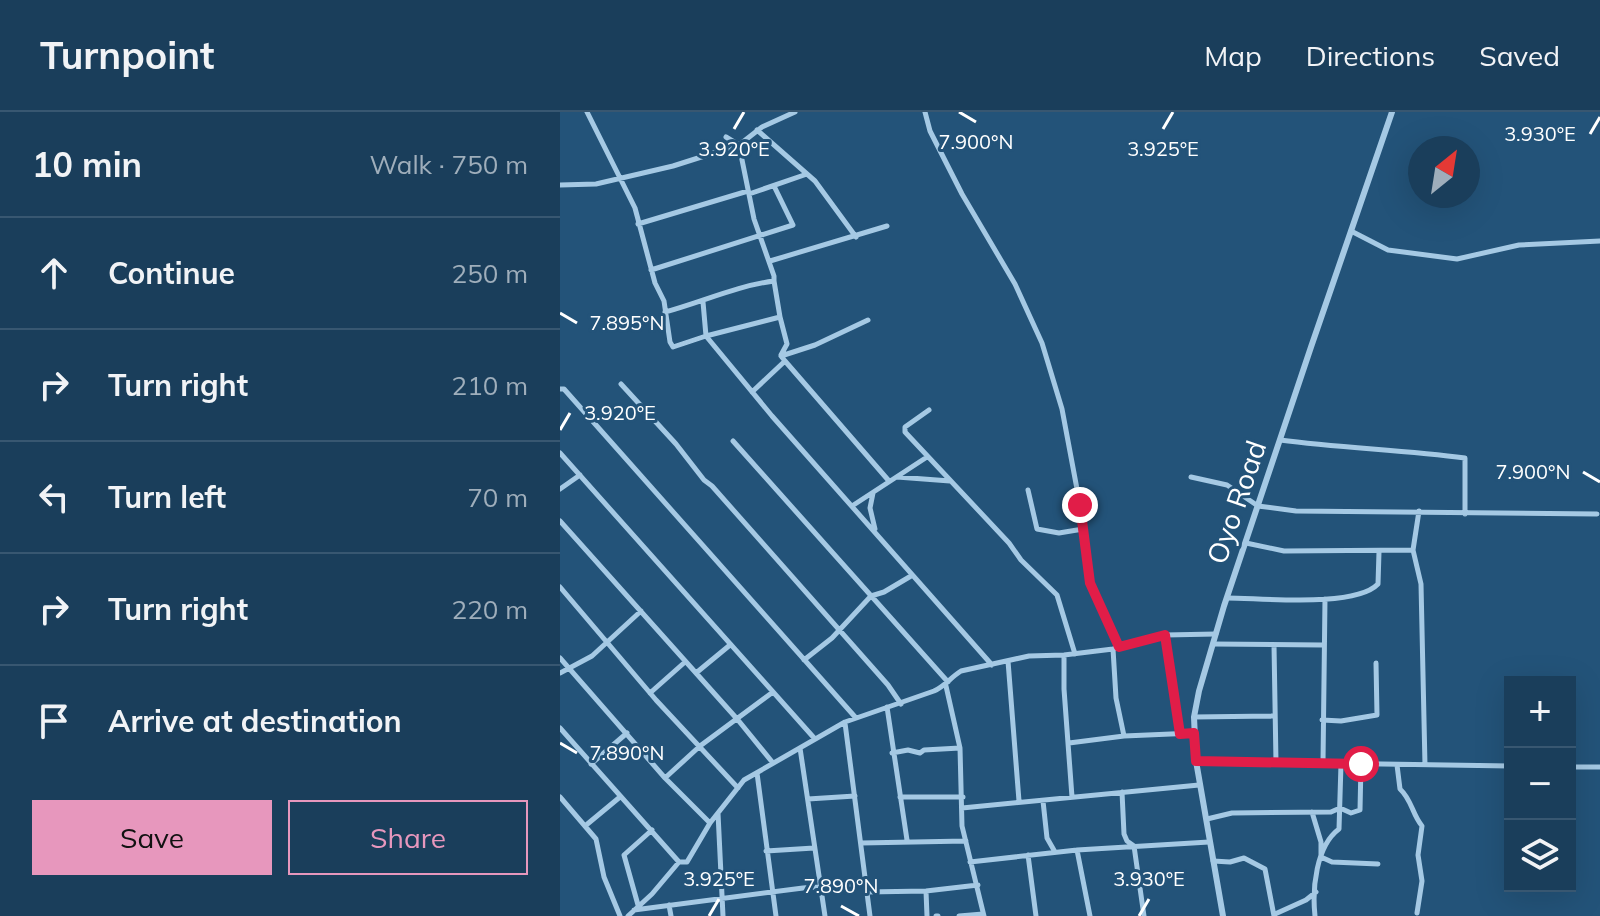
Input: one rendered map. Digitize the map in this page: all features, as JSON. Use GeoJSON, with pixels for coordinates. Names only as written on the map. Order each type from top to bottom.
{"type":"FeatureCollection","features":[{"type":"Feature","properties":{"kind":"street"},"geometry":{"type":"LineString","coordinates":[[587,112],[614,172],[635,208],[651,270],[664,301],[673,347],[780,317]]}},
{"type":"Feature","properties":{"kind":"street"},"geometry":{"type":"LineString","coordinates":[[560,185],[596,184],[673,166],[739,145],[779,117],[795,112]]}},
{"type":"Feature","properties":{"kind":"street"},"geometry":{"type":"LineString","coordinates":[[925,112],[930,131],[962,194],[1015,284],[1042,343],[1062,409],[1090,583],[1116,648],[1116,698],[1124,736]]}},
{"type":"Feature","properties":{"kind":"street","name":"Oyo Road"},"geometry":{"type":"LineString","coordinates":[[1223,916],[1199,785],[1194,717],[1227,598],[1392,112]]}},
{"type":"Feature","properties":{"kind":"street"},"geometry":{"type":"LineString","coordinates":[[757,130],[822,189],[856,237]]}},
{"type":"Feature","properties":{"kind":"street"},"geometry":{"type":"LineString","coordinates":[[726,137],[739,145],[748,192],[770,261],[787,344],[783,358]]}},
{"type":"Feature","properties":{"kind":"street"},"geometry":{"type":"LineString","coordinates":[[638,224],[807,174]]}},
{"type":"Feature","properties":{"kind":"street"},"geometry":{"type":"LineString","coordinates":[[651,270],[793,225],[774,186]]}},
{"type":"Feature","properties":{"kind":"street"},"geometry":{"type":"LineString","coordinates":[[770,261],[887,226]]}},
{"type":"Feature","properties":{"kind":"street"},"geometry":{"type":"LineString","coordinates":[[1351,231],[1388,250],[1457,259],[1519,245],[1600,241]]}},
{"type":"Feature","properties":{"kind":"street"},"geometry":{"type":"LineString","coordinates":[[665,312],[703,302],[733,289],[774,281]]}},
{"type":"Feature","properties":{"kind":"street"},"geometry":{"type":"LineString","coordinates":[[703,302],[706,336],[992,665]]}},
{"type":"Feature","properties":{"kind":"street"},"geometry":{"type":"LineString","coordinates":[[752,392],[783,358],[868,320]]}},
{"type":"Feature","properties":{"kind":"street"},"geometry":{"type":"LineString","coordinates":[[783,358],[889,481]]}},
{"type":"Feature","properties":{"kind":"street"},"geometry":{"type":"LineString","coordinates":[[621,384],[888,685],[901,704]]}},
{"type":"Feature","properties":{"kind":"street"},"geometry":{"type":"LineString","coordinates":[[560,389],[564,389],[856,718]]}},
{"type":"Feature","properties":{"kind":"street"},"geometry":{"type":"LineString","coordinates":[[929,410],[905,427],[905,432],[1021,560],[1057,595],[1075,654]]}},
{"type":"Feature","properties":{"kind":"street"},"geometry":{"type":"LineString","coordinates":[[1280,440],[1465,458],[1465,514]]}},
{"type":"Feature","properties":{"kind":"street"},"geometry":{"type":"LineString","coordinates":[[733,441],[947,684],[960,748],[962,826],[984,915],[959,916]]}},
{"type":"Feature","properties":{"kind":"street"},"geometry":{"type":"LineString","coordinates":[[560,453],[815,739]]}},
{"type":"Feature","properties":{"kind":"street"},"geometry":{"type":"LineString","coordinates":[[852,506],[927,457]]}},
{"type":"Feature","properties":{"kind":"street"},"geometry":{"type":"LineString","coordinates":[[560,489],[580,475]]}},
{"type":"Feature","properties":{"kind":"street"},"geometry":{"type":"LineString","coordinates":[[896,477],[950,481]]}},
{"type":"Feature","properties":{"kind":"street"},"geometry":{"type":"LineString","coordinates":[[1191,477],[1227,485],[1258,506],[1340,513],[1597,514]]}},
{"type":"Feature","properties":{"kind":"street"},"geometry":{"type":"LineString","coordinates":[[1028,490],[1037,529],[1059,533],[1083,529]]}},
{"type":"Feature","properties":{"kind":"street"},"geometry":{"type":"LineString","coordinates":[[873,493],[869,501],[870,516],[876,534]]}},
{"type":"Feature","properties":{"kind":"street"},"geometry":{"type":"LineString","coordinates":[[1419,511],[1413,550],[1421,584],[1425,765]]}},
{"type":"Feature","properties":{"kind":"street"},"geometry":{"type":"LineString","coordinates":[[560,521],[773,763]]}},
{"type":"Feature","properties":{"kind":"street"},"geometry":{"type":"LineString","coordinates":[[1246,543],[1284,551],[1413,550]]}},
{"type":"Feature","properties":{"kind":"street"},"geometry":{"type":"LineString","coordinates":[[1227,598],[1356,597],[1377,586],[1379,552]]}},
{"type":"Feature","properties":{"kind":"street"},"geometry":{"type":"LineString","coordinates":[[804,660],[839,630],[871,596],[912,575]]}},
{"type":"Feature","properties":{"kind":"street"},"geometry":{"type":"LineString","coordinates":[[560,587],[650,693],[738,788]]}},
{"type":"Feature","properties":{"kind":"street"},"geometry":{"type":"LineString","coordinates":[[1323,763],[1322,645],[1325,599]]}},
{"type":"Feature","properties":{"kind":"street"},"geometry":{"type":"LineString","coordinates":[[560,673],[592,656],[641,611]]}},
{"type":"Feature","properties":{"kind":"street"},"geometry":{"type":"LineString","coordinates":[[560,728],[679,862],[687,862],[718,812],[738,788],[757,773],[845,722],[901,704],[947,684],[961,671],[1029,656],[1116,648],[1165,635],[1216,634]]}},
{"type":"Feature","properties":{"kind":"street"},"geometry":{"type":"LineString","coordinates":[[1165,635],[1180,734]]}},
{"type":"Feature","properties":{"kind":"street"},"geometry":{"type":"LineString","coordinates":[[1213,644],[1322,645]]}},
{"type":"Feature","properties":{"kind":"street"},"geometry":{"type":"LineString","coordinates":[[696,673],[730,645]]}},
{"type":"Feature","properties":{"kind":"street"},"geometry":{"type":"LineString","coordinates":[[1274,645],[1276,763]]}},
{"type":"Feature","properties":{"kind":"street"},"geometry":{"type":"LineString","coordinates":[[1064,655],[1072,797]]}},
{"type":"Feature","properties":{"kind":"street"},"geometry":{"type":"LineString","coordinates":[[560,658],[665,778],[710,823]]}},
{"type":"Feature","properties":{"kind":"street"},"geometry":{"type":"LineString","coordinates":[[1008,661],[1019,801]]}},
{"type":"Feature","properties":{"kind":"street"},"geometry":{"type":"LineString","coordinates":[[650,693],[685,662]]}},
{"type":"Feature","properties":{"kind":"street"},"geometry":{"type":"LineString","coordinates":[[1322,720],[1341,721],[1377,715],[1376,663]]}},
{"type":"Feature","properties":{"kind":"street"},"geometry":{"type":"LineString","coordinates":[[665,778],[700,746],[773,692]]}},
{"type":"Feature","properties":{"kind":"street"},"geometry":{"type":"LineString","coordinates":[[887,707],[907,840]]}},
{"type":"Feature","properties":{"kind":"street"},"geometry":{"type":"LineString","coordinates":[[1194,717],[1275,716]]}},
{"type":"Feature","properties":{"kind":"street"},"geometry":{"type":"LineString","coordinates":[[845,722],[870,916]]}},
{"type":"Feature","properties":{"kind":"street"},"geometry":{"type":"LineString","coordinates":[[591,764],[627,733]]}},
{"type":"Feature","properties":{"kind":"street"},"geometry":{"type":"LineString","coordinates":[[1069,743],[1124,736],[1194,733]]}},
{"type":"Feature","properties":{"kind":"street"},"geometry":{"type":"LineString","coordinates":[[800,748],[825,916]]}},
{"type":"Feature","properties":{"kind":"street"},"geometry":{"type":"LineString","coordinates":[[892,753],[960,748]]}},
{"type":"Feature","properties":{"kind":"street"},"geometry":{"type":"LineString","coordinates":[[1196,761],[1504,766]]}},
{"type":"Feature","properties":{"kind":"street"},"geometry":{"type":"LineString","coordinates":[[1321,857],[1329,836],[1339,829],[1341,764]]}},
{"type":"Feature","properties":{"kind":"street"},"geometry":{"type":"LineString","coordinates":[[1207,819],[1232,813],[1312,812],[1340,808],[1351,813],[1360,810],[1361,764]]}},
{"type":"Feature","properties":{"kind":"street"},"geometry":{"type":"LineString","coordinates":[[1397,765],[1400,789],[1408,796],[1415,817],[1422,826],[1418,855],[1422,881],[1417,913]]}},
{"type":"Feature","properties":{"kind":"street"},"geometry":{"type":"LineString","coordinates":[[1576,767],[1600,767]]}},
{"type":"Feature","properties":{"kind":"street"},"geometry":{"type":"LineString","coordinates":[[757,773],[776,916]]}},
{"type":"Feature","properties":{"kind":"street"},"geometry":{"type":"LineString","coordinates":[[962,808],[1199,785]]}},
{"type":"Feature","properties":{"kind":"street"},"geometry":{"type":"LineString","coordinates":[[1122,792],[1124,834],[1134,846],[1144,916]]}},
{"type":"Feature","properties":{"kind":"street"},"geometry":{"type":"LineString","coordinates":[[808,799],[855,796]]}},
{"type":"Feature","properties":{"kind":"street"},"geometry":{"type":"LineString","coordinates":[[560,797],[596,839],[604,877],[620,916]]}},
{"type":"Feature","properties":{"kind":"street"},"geometry":{"type":"LineString","coordinates":[[585,826],[620,797]]}},
{"type":"Feature","properties":{"kind":"street"},"geometry":{"type":"LineString","coordinates":[[899,797],[963,797]]}},
{"type":"Feature","properties":{"kind":"street"},"geometry":{"type":"LineString","coordinates":[[1043,801],[1047,838],[1055,852]]}},
{"type":"Feature","properties":{"kind":"street"},"geometry":{"type":"LineString","coordinates":[[718,812],[723,916]]}},
{"type":"Feature","properties":{"kind":"street"},"geometry":{"type":"LineString","coordinates":[[1312,812],[1321,842],[1315,916]]}},
{"type":"Feature","properties":{"kind":"street"},"geometry":{"type":"LineString","coordinates":[[636,908],[624,855],[652,830]]}},
{"type":"Feature","properties":{"kind":"street"},"geometry":{"type":"LineString","coordinates":[[861,843],[966,841]]}},
{"type":"Feature","properties":{"kind":"street"},"geometry":{"type":"LineString","coordinates":[[970,862],[1077,850],[1209,842]]}},
{"type":"Feature","properties":{"kind":"street"},"geometry":{"type":"LineString","coordinates":[[766,851],[814,848]]}},
{"type":"Feature","properties":{"kind":"street"},"geometry":{"type":"LineString","coordinates":[[1077,850],[1090,916]]}},
{"type":"Feature","properties":{"kind":"street"},"geometry":{"type":"LineString","coordinates":[[1028,855],[1036,916]]}},
{"type":"Feature","properties":{"kind":"street"},"geometry":{"type":"LineString","coordinates":[[1321,857],[1332,862],[1378,864]]}},
{"type":"Feature","properties":{"kind":"street"},"geometry":{"type":"LineString","coordinates":[[1213,861],[1230,862],[1244,858],[1265,869],[1275,915],[1316,892]]}},
{"type":"Feature","properties":{"kind":"street"},"geometry":{"type":"LineString","coordinates":[[628,916],[679,862]]}},
{"type":"Feature","properties":{"kind":"street"},"geometry":{"type":"LineString","coordinates":[[636,908],[865,883]]}},
{"type":"Feature","properties":{"kind":"street"},"geometry":{"type":"LineString","coordinates":[[867,892],[926,891],[978,885]]}},
{"type":"Feature","properties":{"kind":"street"},"geometry":{"type":"LineString","coordinates":[[926,891],[927,916]]}},
{"type":"Feature","properties":{"kind":"street"},"geometry":{"type":"LineString","coordinates":[[669,905],[671,916]]}},
{"type":"Feature","properties":{"kind":"route"},"geometry":{"type":"LineString","coordinates":[[1080,505],[1090,583],[1109,628],[1119,647],[1165,635],[1180,734],[1194,733],[1196,761],[1361,764]]}}]}
